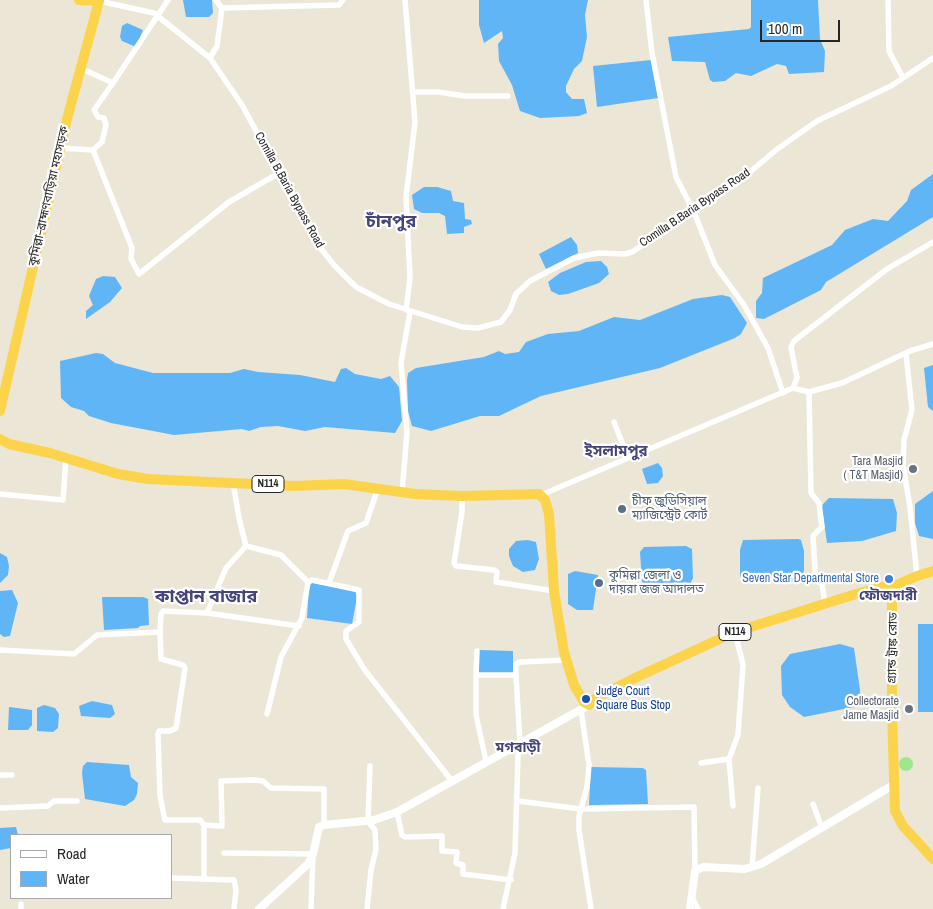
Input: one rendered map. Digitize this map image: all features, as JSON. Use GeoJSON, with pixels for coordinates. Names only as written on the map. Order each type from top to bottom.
{"type":"FeatureCollection","features":[{"type":"Feature","properties":{"kind":"highway"},"geometry":{"type":"LineString","coordinates":[[79,0],[99,1]]}},
{"type":"Feature","properties":{"kind":"highway","name":"কুমিল্লা–ব্রাহ্মণবাড়িয়া মহাসড়ক"},"geometry":{"type":"LineString","coordinates":[[0,411],[60,148],[99,1]]}},
{"type":"Feature","properties":{"kind":"highway","name":"N114"},"geometry":{"type":"LineString","coordinates":[[0,439],[9,444],[66,457],[130,476],[294,486],[344,484],[402,493],[462,496],[530,493],[541,495]]}},
{"type":"Feature","properties":{"kind":"highway"},"geometry":{"type":"LineString","coordinates":[[541,495],[545,500],[549,514],[554,591],[566,660],[585,707]]}},
{"type":"Feature","properties":{"kind":"highway"},"geometry":{"type":"LineString","coordinates":[[892,587],[933,571]]}},
{"type":"Feature","properties":{"kind":"highway","name":"N114"},"geometry":{"type":"LineString","coordinates":[[585,707],[596,698],[736,635],[824,604],[882,587],[892,587]]}},
{"type":"Feature","properties":{"kind":"highway","name":"N114"},"geometry":{"type":"LineString","coordinates":[[736,635],[883,592],[892,587]]}},
{"type":"Feature","properties":{"kind":"highway","name":"গ্র্যান্ড ট্রাঙ্ক রোড"},"geometry":{"type":"LineString","coordinates":[[892,587],[893,785],[895,811],[900,822],[933,858]]}},
{"type":"Feature","properties":{"kind":"street"},"geometry":{"type":"LineString","coordinates":[[60,148],[92,150],[102,142],[106,125],[104,118],[98,117],[94,110],[168,0]]}},
{"type":"Feature","properties":{"kind":"street"},"geometry":{"type":"LineString","coordinates":[[210,58],[217,46],[222,8],[216,0]]}},
{"type":"Feature","properties":{"kind":"street"},"geometry":{"type":"LineString","coordinates":[[222,8],[339,5],[343,0]]}},
{"type":"Feature","properties":{"kind":"street"},"geometry":{"type":"LineString","coordinates":[[402,493],[407,432],[401,363],[410,278],[406,197],[415,122],[405,0]]}},
{"type":"Feature","properties":{"kind":"street"},"geometry":{"type":"LineString","coordinates":[[646,0],[648,25],[676,177],[694,212],[714,265],[744,305],[768,348],[783,393]]}},
{"type":"Feature","properties":{"kind":"street"},"geometry":{"type":"LineString","coordinates":[[888,0],[889,50],[903,78]]}},
{"type":"Feature","properties":{"kind":"street","name":"Comilla B.Baria Bypass Road"},"geometry":{"type":"LineString","coordinates":[[99,1],[142,9],[158,16],[210,58],[242,105],[313,236],[334,265],[356,287],[408,311],[462,327],[478,328],[503,321],[516,294],[530,280],[582,255],[598,252],[628,254],[736,183],[776,150],[817,121],[891,86],[933,58]]}},
{"type":"Feature","properties":{"kind":"street"},"geometry":{"type":"LineString","coordinates":[[80,68],[113,84]]}},
{"type":"Feature","properties":{"kind":"street"},"geometry":{"type":"LineString","coordinates":[[412,92],[438,92],[465,96],[508,96]]}},
{"type":"Feature","properties":{"kind":"street"},"geometry":{"type":"LineString","coordinates":[[92,150],[131,247],[131,259],[139,274],[229,202],[279,173]]}},
{"type":"Feature","properties":{"kind":"street"},"geometry":{"type":"LineString","coordinates":[[541,495],[793,388],[798,378],[791,347],[794,341],[887,269],[933,242]]}},
{"type":"Feature","properties":{"kind":"street"},"geometry":{"type":"LineString","coordinates":[[793,388],[809,392],[842,383],[933,344]]}},
{"type":"Feature","properties":{"kind":"street"},"geometry":{"type":"LineString","coordinates":[[906,354],[912,410],[904,440],[903,465],[910,506],[917,576]]}},
{"type":"Feature","properties":{"kind":"street"},"geometry":{"type":"LineString","coordinates":[[809,392],[811,493],[819,503],[822,527],[813,536],[815,570],[816,580],[822,584],[824,604]]}},
{"type":"Feature","properties":{"kind":"street"},"geometry":{"type":"LineString","coordinates":[[614,422],[628,458]]}},
{"type":"Feature","properties":{"kind":"street"},"geometry":{"type":"LineString","coordinates":[[0,494],[63,500],[66,457]]}},
{"type":"Feature","properties":{"kind":"street"},"geometry":{"type":"LineString","coordinates":[[233,482],[238,518],[246,546]]}},
{"type":"Feature","properties":{"kind":"street"},"geometry":{"type":"LineString","coordinates":[[329,583],[348,531],[366,523],[378,488]]}},
{"type":"Feature","properties":{"kind":"street"},"geometry":{"type":"LineString","coordinates":[[462,496],[462,512],[455,565],[494,570],[497,572],[495,581],[499,583],[554,591]]}},
{"type":"Feature","properties":{"kind":"street"},"geometry":{"type":"LineString","coordinates":[[246,546],[281,555],[308,582]]}},
{"type":"Feature","properties":{"kind":"street"},"geometry":{"type":"LineString","coordinates":[[207,613],[226,568],[246,546]]}},
{"type":"Feature","properties":{"kind":"street"},"geometry":{"type":"LineString","coordinates":[[308,582],[312,580],[359,590],[359,622],[346,631],[346,640],[364,670],[452,781]]}},
{"type":"Feature","properties":{"kind":"street"},"geometry":{"type":"LineString","coordinates":[[267,714],[281,657],[302,618],[308,582]]}},
{"type":"Feature","properties":{"kind":"street"},"geometry":{"type":"LineString","coordinates":[[204,878],[204,826],[200,820],[165,820],[160,796],[158,734],[159,731],[170,731],[176,728],[185,668],[183,665],[161,660],[161,614],[163,611],[207,613],[299,626]]}},
{"type":"Feature","properties":{"kind":"street"},"geometry":{"type":"LineString","coordinates":[[0,650],[72,654],[97,635],[160,632]]}},
{"type":"Feature","properties":{"kind":"street"},"geometry":{"type":"LineString","coordinates":[[733,806],[729,759],[736,743],[740,718],[743,665],[736,635]]}},
{"type":"Feature","properties":{"kind":"street"},"geometry":{"type":"LineString","coordinates":[[477,651],[476,716],[486,761]]}},
{"type":"Feature","properties":{"kind":"street"},"geometry":{"type":"LineString","coordinates":[[503,909],[511,880],[518,801],[518,755],[522,744],[516,664],[520,662],[566,660]]}},
{"type":"Feature","properties":{"kind":"street"},"geometry":{"type":"LineString","coordinates":[[476,675],[516,676]]}},
{"type":"Feature","properties":{"kind":"street"},"geometry":{"type":"LineString","coordinates":[[311,909],[313,854],[317,830],[324,825],[368,821],[397,812],[486,761],[522,744],[585,707],[589,765],[587,787],[578,822],[591,909]]}},
{"type":"Feature","properties":{"kind":"street"},"geometry":{"type":"LineString","coordinates":[[508,750],[518,755]]}},
{"type":"Feature","properties":{"kind":"street"},"geometry":{"type":"LineString","coordinates":[[701,763],[729,759]]}},
{"type":"Feature","properties":{"kind":"street"},"geometry":{"type":"LineString","coordinates":[[367,909],[371,870],[376,849],[375,830],[368,821],[370,766]]}},
{"type":"Feature","properties":{"kind":"street"},"geometry":{"type":"LineString","coordinates":[[0,775],[12,776]]}},
{"type":"Feature","properties":{"kind":"street"},"geometry":{"type":"LineString","coordinates":[[204,826],[222,826],[221,782],[253,780],[263,781],[271,788],[324,789],[324,825]]}},
{"type":"Feature","properties":{"kind":"street"},"geometry":{"type":"LineString","coordinates":[[695,870],[703,868],[752,867],[893,785]]}},
{"type":"Feature","properties":{"kind":"street"},"geometry":{"type":"LineString","coordinates":[[752,867],[758,788]]}},
{"type":"Feature","properties":{"kind":"street"},"geometry":{"type":"LineString","coordinates":[[0,808],[50,805],[54,801],[77,801]]}},
{"type":"Feature","properties":{"kind":"street"},"geometry":{"type":"LineString","coordinates":[[518,801],[581,809],[694,807],[695,870],[690,909],[698,909],[692,896]]}},
{"type":"Feature","properties":{"kind":"street"},"geometry":{"type":"LineString","coordinates":[[813,804],[822,828]]}},
{"type":"Feature","properties":{"kind":"street"},"geometry":{"type":"LineString","coordinates":[[397,812],[402,835],[405,837],[442,836],[442,851],[457,852],[456,863],[464,865],[463,874],[511,880]]}},
{"type":"Feature","properties":{"kind":"street"},"geometry":{"type":"LineString","coordinates":[[933,849],[933,858]]}},
{"type":"Feature","properties":{"kind":"street"},"geometry":{"type":"LineString","coordinates":[[224,853],[313,854]]}},
{"type":"Feature","properties":{"kind":"street"},"geometry":{"type":"LineString","coordinates":[[259,909],[300,872],[313,854]]}},
{"type":"Feature","properties":{"kind":"street"},"geometry":{"type":"LineString","coordinates":[[172,878],[224,879],[235,882],[234,909]]}},
{"type":"Feature","properties":{"kind":"green space"},"geometry":{"type":"Polygon","coordinates":[[[906,757],[911,759],[913,764],[911,769],[906,771],[901,769],[899,764],[901,759],[906,757]]]}},
{"type":"Feature","properties":{"kind":"water"},"geometry":{"type":"Polygon","coordinates":[[[183,0],[212,0],[213,13],[209,17],[186,17],[183,0]]]}},
{"type":"Feature","properties":{"kind":"water"},"geometry":{"type":"Polygon","coordinates":[[[479,0],[588,0],[585,15],[587,37],[582,61],[574,69],[566,86],[566,92],[572,99],[584,99],[587,113],[579,116],[540,118],[520,111],[512,85],[499,61],[498,44],[503,38],[502,31],[484,43],[479,25],[479,0]]]}},
{"type":"Feature","properties":{"kind":"water"},"geometry":{"type":"Polygon","coordinates":[[[751,0],[818,0],[820,39],[825,51],[824,72],[789,74],[786,66],[777,64],[751,76],[736,73],[725,81],[713,82],[710,80],[705,62],[672,61],[668,37],[749,29],[751,27],[751,0]]]}},
{"type":"Feature","properties":{"kind":"water"},"geometry":{"type":"Polygon","coordinates":[[[127,23],[143,30],[136,47],[122,41],[120,37],[122,26],[127,23]]]}},
{"type":"Feature","properties":{"kind":"water"},"geometry":{"type":"Polygon","coordinates":[[[651,60],[658,98],[597,107],[593,66],[651,60]]]}},
{"type":"Feature","properties":{"kind":"water"},"geometry":{"type":"Polygon","coordinates":[[[933,174],[933,217],[826,282],[821,290],[764,319],[756,318],[756,301],[762,293],[763,278],[832,245],[845,230],[873,219],[888,221],[907,201],[911,190],[933,174]]]}},
{"type":"Feature","properties":{"kind":"water"},"geometry":{"type":"Polygon","coordinates":[[[424,187],[437,187],[451,191],[453,201],[464,203],[465,219],[471,220],[472,224],[464,227],[464,233],[447,234],[445,216],[439,213],[422,213],[414,209],[412,195],[424,187]]]}},
{"type":"Feature","properties":{"kind":"water"},"geometry":{"type":"Polygon","coordinates":[[[571,237],[577,245],[578,253],[546,269],[539,254],[571,237]]]}},
{"type":"Feature","properties":{"kind":"water"},"geometry":{"type":"Polygon","coordinates":[[[601,261],[607,267],[609,274],[599,283],[568,294],[559,295],[551,291],[548,282],[560,273],[586,262],[601,261]]]}},
{"type":"Feature","properties":{"kind":"water"},"geometry":{"type":"Polygon","coordinates":[[[103,276],[115,277],[122,288],[110,302],[86,319],[86,311],[93,305],[89,296],[96,279],[103,276]]]}},
{"type":"Feature","properties":{"kind":"water"},"geometry":{"type":"Polygon","coordinates":[[[722,295],[730,297],[747,323],[741,334],[735,338],[660,368],[541,396],[499,416],[480,416],[431,431],[412,426],[408,411],[407,380],[408,373],[416,368],[484,357],[499,351],[505,354],[519,352],[526,342],[548,334],[579,331],[614,317],[640,320],[693,299],[722,295]]]}},
{"type":"Feature","properties":{"kind":"water"},"geometry":{"type":"Polygon","coordinates":[[[96,353],[103,354],[115,363],[153,373],[230,373],[244,369],[300,375],[335,382],[341,369],[346,368],[355,374],[381,379],[390,376],[399,387],[402,421],[395,433],[325,427],[305,431],[278,426],[261,427],[249,431],[242,429],[174,435],[111,423],[89,416],[84,411],[71,407],[61,398],[60,361],[96,353]]]}},
{"type":"Feature","properties":{"kind":"water"},"geometry":{"type":"Polygon","coordinates":[[[933,365],[933,411],[928,407],[924,368],[933,365]]]}},
{"type":"Feature","properties":{"kind":"water"},"geometry":{"type":"Polygon","coordinates":[[[658,463],[662,468],[663,476],[658,483],[647,484],[642,469],[658,463]]]}},
{"type":"Feature","properties":{"kind":"water"},"geometry":{"type":"Polygon","coordinates":[[[933,491],[933,539],[919,536],[915,523],[915,504],[933,491]]]}},
{"type":"Feature","properties":{"kind":"water"},"geometry":{"type":"Polygon","coordinates":[[[829,498],[893,499],[897,513],[896,531],[862,541],[827,543],[822,508],[829,498]]]}},
{"type":"Feature","properties":{"kind":"water"},"geometry":{"type":"Polygon","coordinates":[[[528,540],[536,542],[539,559],[535,570],[523,572],[513,566],[509,556],[509,549],[516,541],[528,540]]]}},
{"type":"Feature","properties":{"kind":"water"},"geometry":{"type":"Polygon","coordinates":[[[743,540],[801,540],[804,551],[804,570],[802,578],[798,582],[743,580],[740,576],[740,550],[743,540]]]}},
{"type":"Feature","properties":{"kind":"water"},"geometry":{"type":"Polygon","coordinates":[[[686,546],[692,549],[693,578],[689,586],[647,586],[642,582],[640,552],[644,547],[686,546]]]}},
{"type":"Feature","properties":{"kind":"water"},"geometry":{"type":"Polygon","coordinates":[[[0,553],[7,557],[9,566],[8,575],[0,583],[0,553]]]}},
{"type":"Feature","properties":{"kind":"water"},"geometry":{"type":"Polygon","coordinates":[[[575,571],[598,575],[593,610],[577,610],[568,604],[568,574],[575,571]]]}},
{"type":"Feature","properties":{"kind":"water"},"geometry":{"type":"Polygon","coordinates":[[[312,583],[355,591],[357,597],[352,624],[307,618],[309,586],[312,583]]]}},
{"type":"Feature","properties":{"kind":"water"},"geometry":{"type":"Polygon","coordinates":[[[12,590],[18,603],[10,636],[4,637],[0,634],[0,591],[12,590]]]}},
{"type":"Feature","properties":{"kind":"water"},"geometry":{"type":"Polygon","coordinates":[[[102,597],[143,597],[148,599],[149,625],[138,628],[104,630],[102,597]]]}},
{"type":"Feature","properties":{"kind":"water"},"geometry":{"type":"Polygon","coordinates":[[[918,624],[933,624],[933,712],[918,712],[918,624]]]}},
{"type":"Feature","properties":{"kind":"water"},"geometry":{"type":"Polygon","coordinates":[[[840,644],[854,648],[860,690],[859,706],[804,717],[790,707],[782,695],[781,666],[790,654],[840,644]]]}},
{"type":"Feature","properties":{"kind":"water"},"geometry":{"type":"Polygon","coordinates":[[[479,650],[513,651],[513,673],[479,673],[479,650]]]}},
{"type":"Feature","properties":{"kind":"water"},"geometry":{"type":"Polygon","coordinates":[[[92,701],[112,705],[115,714],[110,718],[81,716],[79,706],[92,701]]]}},
{"type":"Feature","properties":{"kind":"water"},"geometry":{"type":"Polygon","coordinates":[[[44,705],[55,708],[59,714],[58,728],[53,732],[37,731],[37,708],[44,705]]]}},
{"type":"Feature","properties":{"kind":"water"},"geometry":{"type":"Polygon","coordinates":[[[9,707],[32,710],[32,725],[28,730],[8,730],[9,707]]]}},
{"type":"Feature","properties":{"kind":"water"},"geometry":{"type":"Polygon","coordinates":[[[87,762],[129,765],[131,777],[138,783],[137,794],[134,800],[125,806],[85,799],[82,773],[83,766],[87,762]]]}},
{"type":"Feature","properties":{"kind":"water"},"geometry":{"type":"Polygon","coordinates":[[[591,767],[643,768],[646,770],[648,804],[589,805],[591,767]]]}},
{"type":"Feature","properties":{"kind":"water"},"geometry":{"type":"Polygon","coordinates":[[[16,827],[18,834],[10,834],[10,848],[0,850],[0,828],[16,827]]]}},
{"type":"Feature","properties":{"kind":"place","name":"Tara Masjid ( T&T Masjid)"},"geometry":{"type":"Point","coordinates":[913,469]}},
{"type":"Feature","properties":{"kind":"place","name":"চীফ জুডিসিয়াল ম্যাজিস্ট্রেট কোর্ট"},"geometry":{"type":"Point","coordinates":[622,509]}},
{"type":"Feature","properties":{"kind":"place","name":"Seven Star Departmental Store"},"geometry":{"type":"Point","coordinates":[889,579]}},
{"type":"Feature","properties":{"kind":"place","name":"কুমিল্লা জেলা ও দায়রা জজ আদালত"},"geometry":{"type":"Point","coordinates":[599,583]}},
{"type":"Feature","properties":{"kind":"place","name":"Judge Court Square Bus Stop"},"geometry":{"type":"Point","coordinates":[586,699]}},
{"type":"Feature","properties":{"kind":"place","name":"Collectorate Jame Masjid"},"geometry":{"type":"Point","coordinates":[909,709]}},
{"type":"Feature","properties":{"kind":"district","name":"চাঁনপুর"},"geometry":{"type":"Point","coordinates":[391,222]}},
{"type":"Feature","properties":{"kind":"district","name":"ইসলামপুর"},"geometry":{"type":"Point","coordinates":[616,452]}},
{"type":"Feature","properties":{"kind":"district","name":"ফৌজদারী"},"geometry":{"type":"Point","coordinates":[888,596]}},
{"type":"Feature","properties":{"kind":"district","name":"কাপ্তান বাজার"},"geometry":{"type":"Point","coordinates":[206,597]}},
{"type":"Feature","properties":{"kind":"district","name":"মগবাড়ী"},"geometry":{"type":"Point","coordinates":[518,748]}}]}
